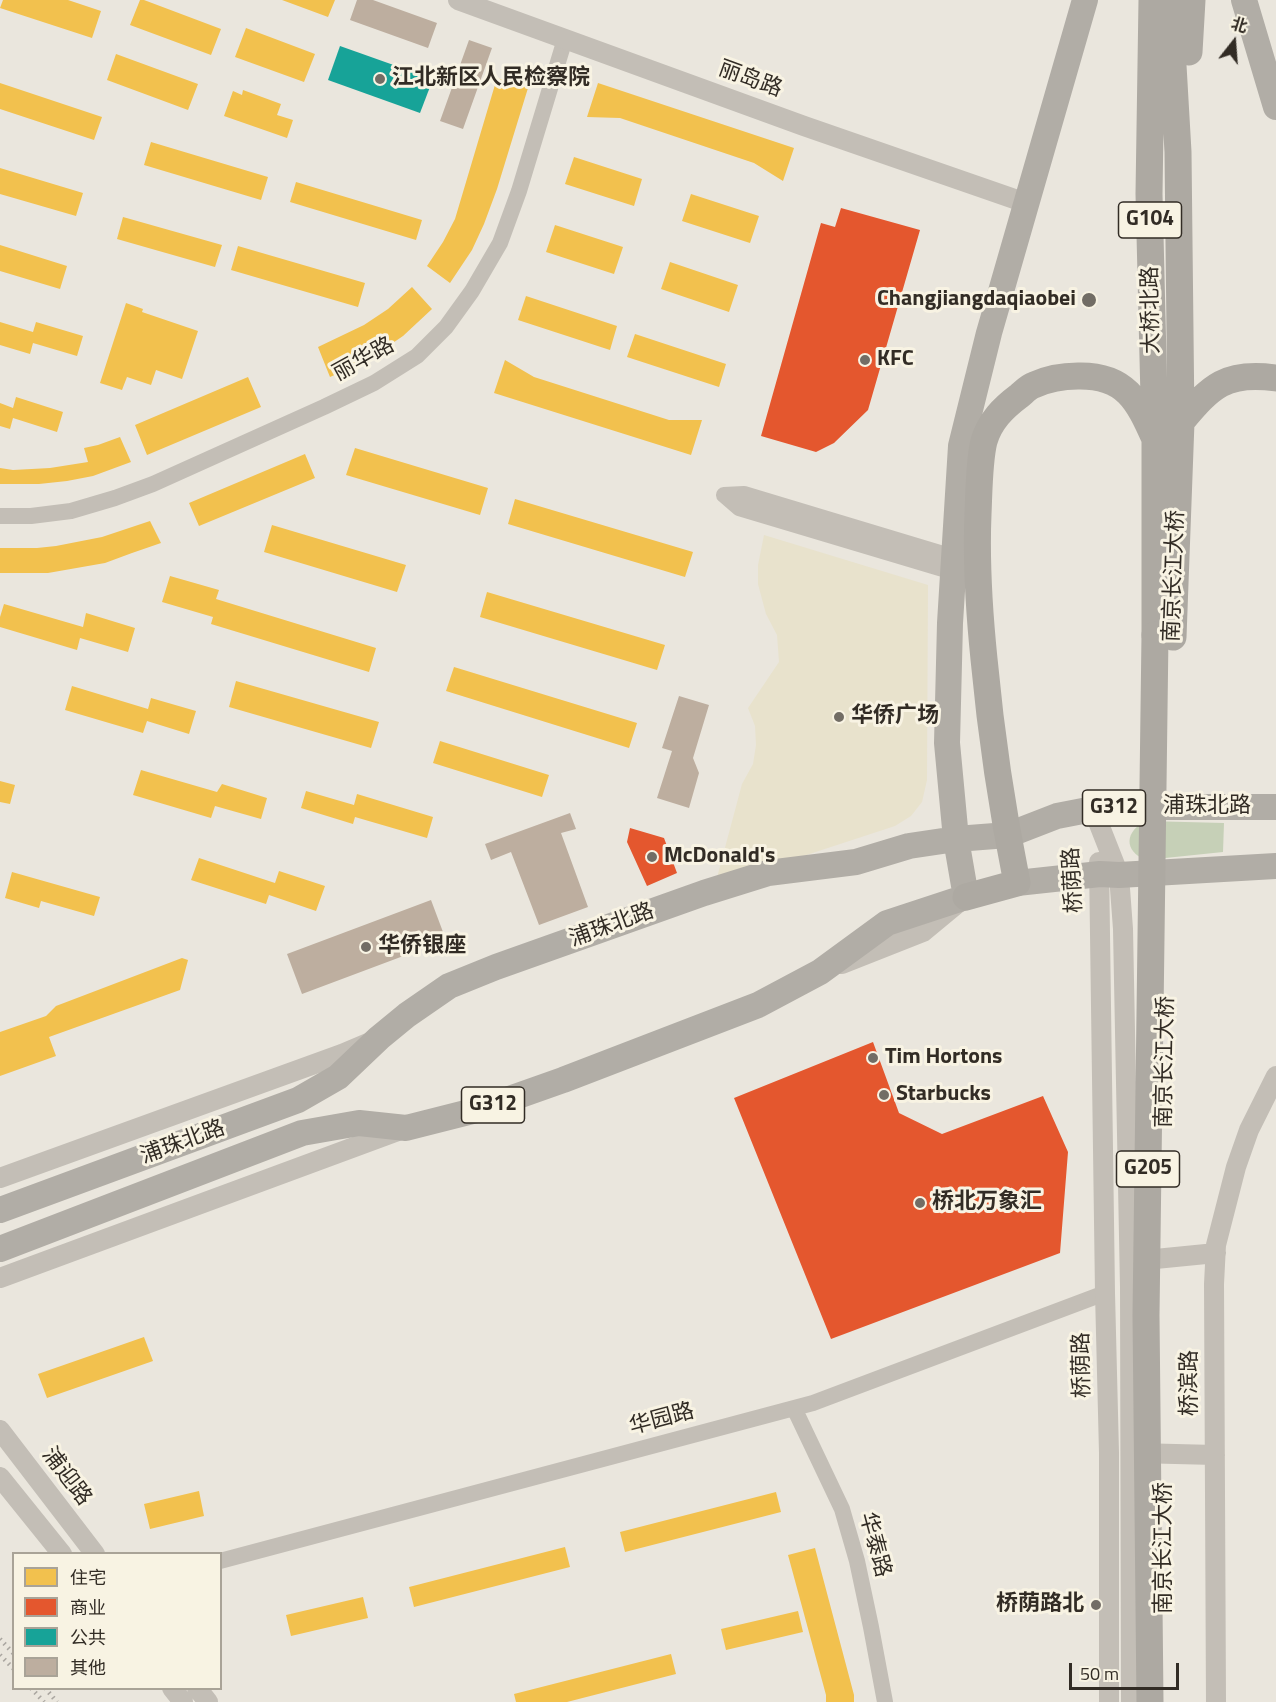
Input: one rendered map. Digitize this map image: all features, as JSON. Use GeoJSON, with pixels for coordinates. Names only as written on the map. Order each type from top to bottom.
{"type":"FeatureCollection","features":[{"type":"Feature","properties":{"kind":"highway"},"geometry":{"type":"LineString","coordinates":[[1138,0],[1149,194]]}},
{"type":"Feature","properties":{"kind":"highway","name":"大桥北路"},"geometry":{"type":"LineString","coordinates":[[1152,0],[1149,194],[1155,440]]}},
{"type":"Feature","properties":{"kind":"highway","name":"大桥北路"},"geometry":{"type":"LineString","coordinates":[[1172,0],[1178,152],[1181,423]]}},
{"type":"Feature","properties":{"kind":"highway"},"geometry":{"type":"LineString","coordinates":[[1178,152],[1188,67],[1192,0]]}},
{"type":"Feature","properties":{"kind":"highway"},"geometry":{"type":"LineString","coordinates":[[1017,883],[989,711],[979,606],[976,549],[984,442],[994,418],[1007,404],[1033,385],[1060,377],[1082,376],[1112,382],[1133,396],[1142,409],[1155,440]]}},
{"type":"Feature","properties":{"kind":"highway"},"geometry":{"type":"LineString","coordinates":[[1181,423],[1207,393],[1222,382],[1261,376],[1276,378]]}},
{"type":"Feature","properties":{"kind":"highway","name":"南京长江大桥"},"geometry":{"type":"LineString","coordinates":[[1150,1702],[1146,1303],[1164,636],[1181,423]]}},
{"type":"Feature","properties":{"kind":"highway","name":"南京长江大桥"},"geometry":{"type":"LineString","coordinates":[[1155,440],[1164,636],[1166,1702]]}},
{"type":"Feature","properties":{"kind":"highway","name":"浦珠北路"},"geometry":{"type":"LineString","coordinates":[[966,897],[1017,883]]}},
{"type":"Feature","properties":{"kind":"main road"},"geometry":{"type":"LineString","coordinates":[[966,897],[956,839],[947,743],[950,623],[961,446],[989,333],[1085,0]]}},
{"type":"Feature","properties":{"kind":"main road"},"geometry":{"type":"LineString","coordinates":[[1244,0],[1276,107]]}},
{"type":"Feature","properties":{"kind":"main road","name":"浦珠北路"},"geometry":{"type":"LineString","coordinates":[[0,1210],[298,1100],[338,1077],[379,1038],[449,986],[704,893],[768,873],[856,862],[909,846],[1008,835],[1057,816],[1093,809],[1276,807]]}},
{"type":"Feature","properties":{"kind":"main road","name":"浦珠北路"},"geometry":{"type":"LineString","coordinates":[[1017,883],[1109,874],[1276,866]]}},
{"type":"Feature","properties":{"kind":"main road","name":"浦珠北路"},"geometry":{"type":"LineString","coordinates":[[0,1249],[302,1133],[358,1123],[406,1128],[481,1109],[563,1080],[758,1005],[820,972],[887,923],[966,897]]}},
{"type":"Feature","properties":{"kind":"street","name":"丽岛路"},"geometry":{"type":"LineString","coordinates":[[458,0],[804,126],[1026,203]]}},
{"type":"Feature","properties":{"kind":"street","name":"丽华路"},"geometry":{"type":"LineString","coordinates":[[0,516],[31,516],[71,511],[153,484],[353,393],[417,356],[446,327],[472,291],[500,243],[519,191],[565,39]]}},
{"type":"Feature","properties":{"kind":"street"},"geometry":{"type":"LineString","coordinates":[[744,494],[953,565],[739,508],[724,495],[744,494]]}},
{"type":"Feature","properties":{"kind":"street","name":"桥荫路"},"geometry":{"type":"LineString","coordinates":[[1093,809],[1123,929],[1129,1262],[1131,1702]]}},
{"type":"Feature","properties":{"kind":"street","name":"桥荫路"},"geometry":{"type":"LineString","coordinates":[[1109,874],[1105,1293],[1109,1453],[1109,1702]]}},
{"type":"Feature","properties":{"kind":"street"},"geometry":{"type":"LineString","coordinates":[[0,1178],[342,1054],[379,1038]]}},
{"type":"Feature","properties":{"kind":"street","name":"桥滨路"},"geometry":{"type":"LineString","coordinates":[[1216,1702],[1214,1284],[1216,1245],[1239,1158],[1249,1130],[1276,1076]]}},
{"type":"Feature","properties":{"kind":"street"},"geometry":{"type":"LineString","coordinates":[[0,1278],[406,1128]]}},
{"type":"Feature","properties":{"kind":"street"},"geometry":{"type":"LineString","coordinates":[[1129,1262],[1216,1253]]}},
{"type":"Feature","properties":{"kind":"street","name":"华园路"},"geometry":{"type":"LineString","coordinates":[[222,1560],[794,1408],[839,1394],[1105,1293]]}},
{"type":"Feature","properties":{"kind":"street","name":"华泰路"},"geometry":{"type":"LineString","coordinates":[[794,1408],[842,1509],[857,1561],[885,1702]]}},
{"type":"Feature","properties":{"kind":"street","name":"浦迎路"},"geometry":{"type":"LineString","coordinates":[[0,1430],[93,1552]]}},
{"type":"Feature","properties":{"kind":"street"},"geometry":{"type":"LineString","coordinates":[[1109,1453],[1215,1455]]}},
{"type":"Feature","properties":{"kind":"street"},"geometry":{"type":"LineString","coordinates":[[0,1477],[60,1552]]}},
{"type":"Feature","properties":{"kind":"street"},"geometry":{"type":"LineString","coordinates":[[173,1690],[183,1702]]}},
{"type":"Feature","properties":{"kind":"street"},"geometry":{"type":"LineString","coordinates":[[198,1690],[208,1702]]}},
{"type":"Feature","properties":{"kind":"green space"},"geometry":{"type":"Polygon","coordinates":[[[1146,821],[1224,823],[1223,852],[1146,860],[1133,852],[1130,841],[1134,830],[1146,821]]]}},
{"type":"Feature","properties":{"kind":"shaded area","name":"华侨广场"},"geometry":{"type":"Polygon","coordinates":[[[764,535],[928,585],[927,780],[922,802],[911,816],[895,826],[715,885],[742,784],[753,764],[756,745],[755,726],[748,708],[779,662],[777,635],[766,614],[758,584],[758,565],[764,535]]]}},
{"type":"Feature","properties":{"kind":"building: 住宅"},"geometry":{"type":"Polygon","coordinates":[[[3,0],[68,0],[101,11],[92,38],[0,8],[3,0]]]}},
{"type":"Feature","properties":{"kind":"building: 住宅"},"geometry":{"type":"Polygon","coordinates":[[[140,0],[221,29],[211,55],[130,25],[140,0]]]}},
{"type":"Feature","properties":{"kind":"building: 住宅"},"geometry":{"type":"Polygon","coordinates":[[[282,0],[335,0],[328,17],[282,0]]]}},
{"type":"Feature","properties":{"kind":"building: 住宅"},"geometry":{"type":"Polygon","coordinates":[[[246,28],[315,54],[304,82],[235,57],[246,28]]]}},
{"type":"Feature","properties":{"kind":"building: 住宅"},"geometry":{"type":"Polygon","coordinates":[[[116,54],[198,84],[188,110],[107,80],[116,54]]]}},
{"type":"Feature","properties":{"kind":"building: 住宅"},"geometry":{"type":"Polygon","coordinates":[[[497,78],[528,88],[484,224],[472,250],[450,283],[427,266],[455,219],[497,78]]]}},
{"type":"Feature","properties":{"kind":"building: 住宅"},"geometry":{"type":"Polygon","coordinates":[[[0,83],[102,117],[94,140],[0,109],[0,83]]]}},
{"type":"Feature","properties":{"kind":"building: 住宅"},"geometry":{"type":"Polygon","coordinates":[[[598,83],[794,148],[783,181],[754,163],[620,118],[587,117],[598,83]]]}},
{"type":"Feature","properties":{"kind":"building: 住宅"},"geometry":{"type":"Polygon","coordinates":[[[243,90],[281,104],[277,115],[293,120],[287,138],[224,116],[233,91],[242,95],[243,90]]]}},
{"type":"Feature","properties":{"kind":"building: 住宅"},"geometry":{"type":"Polygon","coordinates":[[[151,142],[268,177],[261,200],[144,165],[151,142]]]}},
{"type":"Feature","properties":{"kind":"building: 住宅"},"geometry":{"type":"Polygon","coordinates":[[[574,157],[642,179],[634,206],[565,184],[574,157]]]}},
{"type":"Feature","properties":{"kind":"building: 住宅"},"geometry":{"type":"Polygon","coordinates":[[[0,168],[83,193],[76,216],[0,194],[0,168]]]}},
{"type":"Feature","properties":{"kind":"building: 住宅"},"geometry":{"type":"Polygon","coordinates":[[[296,182],[422,220],[416,240],[290,202],[296,182]]]}},
{"type":"Feature","properties":{"kind":"building: 住宅"},"geometry":{"type":"Polygon","coordinates":[[[691,194],[759,216],[750,243],[682,221],[691,194]]]}},
{"type":"Feature","properties":{"kind":"building: 住宅"},"geometry":{"type":"Polygon","coordinates":[[[123,217],[222,245],[215,267],[117,239],[123,217]]]}},
{"type":"Feature","properties":{"kind":"building: 住宅"},"geometry":{"type":"Polygon","coordinates":[[[555,225],[623,247],[614,274],[546,252],[555,225]]]}},
{"type":"Feature","properties":{"kind":"building: 住宅"},"geometry":{"type":"Polygon","coordinates":[[[0,245],[67,266],[60,289],[0,271],[0,245]]]}},
{"type":"Feature","properties":{"kind":"building: 住宅"},"geometry":{"type":"Polygon","coordinates":[[[238,246],[365,283],[358,307],[231,270],[238,246]]]}},
{"type":"Feature","properties":{"kind":"building: 住宅"},"geometry":{"type":"Polygon","coordinates":[[[670,262],[738,285],[729,312],[661,289],[670,262]]]}},
{"type":"Feature","properties":{"kind":"building: 住宅"},"geometry":{"type":"Polygon","coordinates":[[[412,287],[432,309],[403,336],[381,351],[330,377],[318,347],[364,325],[388,309],[412,287]]]}},
{"type":"Feature","properties":{"kind":"building: 住宅"},"geometry":{"type":"Polygon","coordinates":[[[526,296],[617,326],[610,350],[518,320],[526,296]]]}},
{"type":"Feature","properties":{"kind":"building: 住宅"},"geometry":{"type":"Polygon","coordinates":[[[126,303],[143,309],[142,312],[198,331],[182,379],[156,370],[151,385],[127,377],[122,390],[100,383],[126,303]]]}},
{"type":"Feature","properties":{"kind":"building: 住宅"},"geometry":{"type":"Polygon","coordinates":[[[0,322],[33,332],[36,322],[83,336],[77,356],[33,343],[30,354],[0,345],[0,322]]]}},
{"type":"Feature","properties":{"kind":"building: 住宅"},"geometry":{"type":"Polygon","coordinates":[[[635,334],[726,364],[719,387],[627,357],[635,334]]]}},
{"type":"Feature","properties":{"kind":"building: 住宅"},"geometry":{"type":"Polygon","coordinates":[[[505,360],[534,377],[669,420],[702,420],[691,455],[494,393],[505,360]]]}},
{"type":"Feature","properties":{"kind":"building: 住宅"},"geometry":{"type":"Polygon","coordinates":[[[248,377],[261,407],[147,455],[135,425],[248,377]]]}},
{"type":"Feature","properties":{"kind":"building: 住宅"},"geometry":{"type":"Polygon","coordinates":[[[16,397],[63,412],[57,432],[13,418],[10,429],[0,426],[0,403],[13,408],[16,397]]]}},
{"type":"Feature","properties":{"kind":"building: 住宅"},"geometry":{"type":"Polygon","coordinates":[[[120,437],[131,462],[93,476],[67,481],[0,484],[0,468],[13,470],[50,468],[88,462],[84,448],[120,437]]]}},
{"type":"Feature","properties":{"kind":"building: 住宅"},"geometry":{"type":"Polygon","coordinates":[[[355,448],[488,488],[480,515],[346,475],[355,448]]]}},
{"type":"Feature","properties":{"kind":"building: 住宅"},"geometry":{"type":"Polygon","coordinates":[[[305,454],[315,478],[199,526],[189,503],[305,454]]]}},
{"type":"Feature","properties":{"kind":"building: 住宅"},"geometry":{"type":"Polygon","coordinates":[[[515,499],[693,552],[685,577],[508,524],[515,499]]]}},
{"type":"Feature","properties":{"kind":"building: 住宅"},"geometry":{"type":"Polygon","coordinates":[[[150,521],[161,543],[105,563],[48,573],[0,573],[0,548],[56,546],[102,537],[150,521]]]}},
{"type":"Feature","properties":{"kind":"building: 住宅"},"geometry":{"type":"Polygon","coordinates":[[[272,525],[406,565],[397,592],[264,552],[272,525]]]}},
{"type":"Feature","properties":{"kind":"building: 住宅"},"geometry":{"type":"Polygon","coordinates":[[[170,576],[219,590],[216,599],[376,648],[369,672],[211,624],[213,617],[162,602],[170,576]]]}},
{"type":"Feature","properties":{"kind":"building: 住宅"},"geometry":{"type":"Polygon","coordinates":[[[487,592],[665,645],[657,670],[480,617],[487,592]]]}},
{"type":"Feature","properties":{"kind":"building: 住宅"},"geometry":{"type":"Polygon","coordinates":[[[4,604],[83,627],[86,613],[135,628],[128,652],[80,638],[77,650],[0,627],[4,604]]]}},
{"type":"Feature","properties":{"kind":"building: 住宅"},"geometry":{"type":"Polygon","coordinates":[[[454,667],[637,723],[629,748],[446,691],[454,667]]]}},
{"type":"Feature","properties":{"kind":"building: 住宅"},"geometry":{"type":"Polygon","coordinates":[[[236,681],[379,722],[371,748],[229,707],[236,681]]]}},
{"type":"Feature","properties":{"kind":"building: 住宅"},"geometry":{"type":"Polygon","coordinates":[[[72,686],[148,709],[151,698],[196,711],[189,734],[147,721],[143,733],[65,710],[72,686]]]}},
{"type":"Feature","properties":{"kind":"building: 住宅"},"geometry":{"type":"Polygon","coordinates":[[[440,741],[549,775],[542,797],[433,763],[440,741]]]}},
{"type":"Feature","properties":{"kind":"building: 住宅"},"geometry":{"type":"Polygon","coordinates":[[[141,770],[217,792],[222,784],[267,798],[261,819],[215,806],[211,818],[133,795],[141,770]]]}},
{"type":"Feature","properties":{"kind":"building: 住宅"},"geometry":{"type":"Polygon","coordinates":[[[0,781],[15,785],[10,804],[0,802],[0,781]]]}},
{"type":"Feature","properties":{"kind":"building: 住宅"},"geometry":{"type":"Polygon","coordinates":[[[306,791],[354,805],[357,794],[433,817],[427,838],[355,817],[353,824],[301,808],[306,791]]]}},
{"type":"Feature","properties":{"kind":"building: 住宅"},"geometry":{"type":"Polygon","coordinates":[[[199,858],[275,883],[279,871],[325,886],[316,911],[269,895],[266,904],[191,880],[199,858]]]}},
{"type":"Feature","properties":{"kind":"building: 住宅"},"geometry":{"type":"Polygon","coordinates":[[[12,872],[100,897],[94,916],[41,901],[39,908],[5,898],[12,872]]]}},
{"type":"Feature","properties":{"kind":"building: 住宅"},"geometry":{"type":"Polygon","coordinates":[[[182,958],[188,960],[180,990],[49,1037],[56,1056],[0,1076],[0,1032],[46,1016],[56,1006],[182,958]]]}},
{"type":"Feature","properties":{"kind":"building: 住宅"},"geometry":{"type":"Polygon","coordinates":[[[144,1337],[153,1361],[47,1398],[38,1374],[144,1337]]]}},
{"type":"Feature","properties":{"kind":"building: 住宅"},"geometry":{"type":"Polygon","coordinates":[[[199,1491],[204,1516],[150,1529],[144,1504],[199,1491]]]}},
{"type":"Feature","properties":{"kind":"building: 住宅"},"geometry":{"type":"Polygon","coordinates":[[[776,1492],[781,1512],[625,1552],[620,1532],[776,1492]]]}},
{"type":"Feature","properties":{"kind":"building: 住宅"},"geometry":{"type":"Polygon","coordinates":[[[565,1547],[570,1567],[414,1607],[409,1587],[565,1547]]]}},
{"type":"Feature","properties":{"kind":"building: 住宅"},"geometry":{"type":"Polygon","coordinates":[[[815,1548],[854,1702],[826,1702],[788,1555],[815,1548]]]}},
{"type":"Feature","properties":{"kind":"building: 住宅"},"geometry":{"type":"Polygon","coordinates":[[[363,1597],[368,1618],[291,1636],[286,1615],[363,1597]]]}},
{"type":"Feature","properties":{"kind":"building: 住宅"},"geometry":{"type":"Polygon","coordinates":[[[798,1611],[803,1632],[726,1650],[721,1629],[798,1611]]]}},
{"type":"Feature","properties":{"kind":"building: 住宅"},"geometry":{"type":"Polygon","coordinates":[[[671,1654],[676,1674],[567,1702],[516,1702],[514,1694],[671,1654]]]}},
{"type":"Feature","properties":{"kind":"building: 商业"},"geometry":{"type":"Polygon","coordinates":[[[841,208],[920,230],[868,410],[834,443],[816,452],[761,436],[821,223],[835,227],[841,208]]]}},
{"type":"Feature","properties":{"kind":"building: 商业","name":"McDonald's"},"geometry":{"type":"Polygon","coordinates":[[[630,828],[664,838],[677,873],[647,886],[627,842],[630,828]]]}},
{"type":"Feature","properties":{"kind":"building: 商业","name":"桥北万象汇"},"geometry":{"type":"Polygon","coordinates":[[[873,1042],[899,1113],[942,1134],[1043,1096],[1068,1152],[1060,1253],[831,1339],[734,1098],[873,1042]]]}},
{"type":"Feature","properties":{"kind":"building: 公共","name":"江北新区人民检察院"},"geometry":{"type":"Polygon","coordinates":[[[340,46],[433,79],[420,113],[328,80],[340,46]]]}},
{"type":"Feature","properties":{"kind":"building: 其他"},"geometry":{"type":"Polygon","coordinates":[[[357,0],[373,0],[437,23],[428,48],[350,20],[357,0]]]}},
{"type":"Feature","properties":{"kind":"building: 其他"},"geometry":{"type":"Polygon","coordinates":[[[469,40],[492,48],[463,129],[440,121],[469,40]]]}},
{"type":"Feature","properties":{"kind":"building: 其他"},"geometry":{"type":"Polygon","coordinates":[[[679,696],[709,705],[693,758],[699,773],[689,808],[657,798],[672,751],[662,748],[679,696]]]}},
{"type":"Feature","properties":{"kind":"building: 其他"},"geometry":{"type":"Polygon","coordinates":[[[570,813],[576,829],[561,833],[588,907],[539,925],[511,852],[491,860],[485,844],[570,813]]]}},
{"type":"Feature","properties":{"kind":"building: 其他","name":"华侨银座"},"geometry":{"type":"Polygon","coordinates":[[[431,900],[446,940],[302,994],[287,954],[431,900]]]}},
{"type":"Feature","properties":{"kind":"railway"},"geometry":{"type":"LineString","coordinates":[[0,1639],[12,1652]]}},
{"type":"Feature","properties":{"kind":"railway"},"geometry":{"type":"LineString","coordinates":[[0,1655],[12,1667]]}},
{"type":"Feature","properties":{"kind":"railway"},"geometry":{"type":"LineString","coordinates":[[33,1690],[44,1702]]}},
{"type":"Feature","properties":{"kind":"railway"},"geometry":{"type":"LineString","coordinates":[[47,1690],[57,1702]]}},
{"type":"Feature","properties":{"kind":"place","name":"江北新区人民检察院"},"geometry":{"type":"Point","coordinates":[380,79]}},
{"type":"Feature","properties":{"kind":"place","name":"Changjiangdaqiaobei"},"geometry":{"type":"Point","coordinates":[1089,300]}},
{"type":"Feature","properties":{"kind":"place","name":"KFC"},"geometry":{"type":"Point","coordinates":[865,360]}},
{"type":"Feature","properties":{"kind":"place","name":"华侨广场"},"geometry":{"type":"Point","coordinates":[839,717]}},
{"type":"Feature","properties":{"kind":"place","name":"McDonald's"},"geometry":{"type":"Point","coordinates":[652,857]}},
{"type":"Feature","properties":{"kind":"place","name":"华侨银座"},"geometry":{"type":"Point","coordinates":[366,947]}},
{"type":"Feature","properties":{"kind":"place","name":"Tim Hortons"},"geometry":{"type":"Point","coordinates":[873,1058]}},
{"type":"Feature","properties":{"kind":"place","name":"Starbucks"},"geometry":{"type":"Point","coordinates":[884,1095]}},
{"type":"Feature","properties":{"kind":"place","name":"桥北万象汇"},"geometry":{"type":"Point","coordinates":[920,1203]}},
{"type":"Feature","properties":{"kind":"place","name":"桥荫路北"},"geometry":{"type":"Point","coordinates":[1096,1605]}}]}
